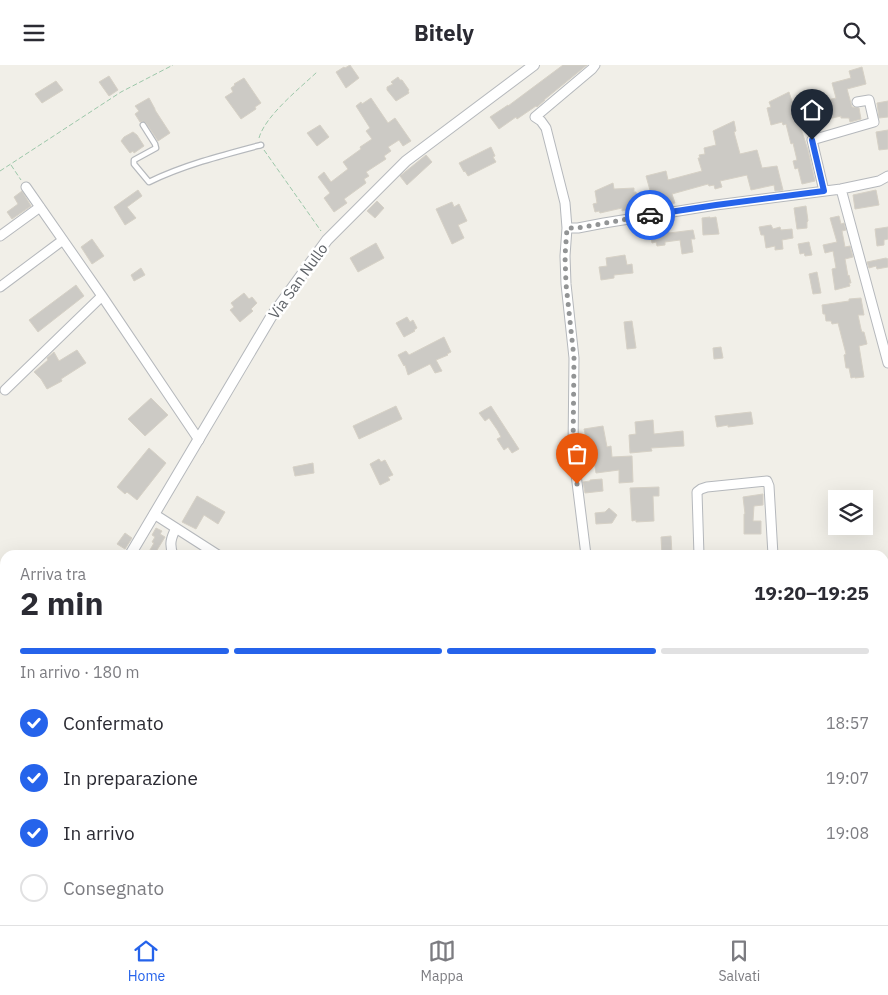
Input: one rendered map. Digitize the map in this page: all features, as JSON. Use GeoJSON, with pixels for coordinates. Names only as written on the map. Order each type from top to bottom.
{"type":"FeatureCollection","features":[{"type":"Feature","properties":{"kind":"street","name":"Via San Nullo"},"geometry":{"type":"LineString","coordinates":[[133,550],[271,317],[327,240],[406,161],[534,65]]}},
{"type":"Feature","properties":{"kind":"street"},"geometry":{"type":"LineString","coordinates":[[585,550],[573,449],[574,358],[566,284],[567,228],[565,203],[546,128],[535,117],[595,65]]}},
{"type":"Feature","properties":{"kind":"street"},"geometry":{"type":"LineString","coordinates":[[824,191],[812,140],[874,122],[869,100],[856,102]]}},
{"type":"Feature","properties":{"kind":"street"},"geometry":{"type":"LineString","coordinates":[[567,228],[578,228],[716,205],[841,189],[878,181],[888,176]]}},
{"type":"Feature","properties":{"kind":"street"},"geometry":{"type":"LineString","coordinates":[[26,187],[199,439]]}},
{"type":"Feature","properties":{"kind":"street"},"geometry":{"type":"LineString","coordinates":[[841,189],[888,363]]}},
{"type":"Feature","properties":{"kind":"street"},"geometry":{"type":"LineString","coordinates":[[0,236],[40,207]]}},
{"type":"Feature","properties":{"kind":"street"},"geometry":{"type":"LineString","coordinates":[[0,287],[63,240]]}},
{"type":"Feature","properties":{"kind":"street"},"geometry":{"type":"LineString","coordinates":[[4,390],[102,296]]}},
{"type":"Feature","properties":{"kind":"street"},"geometry":{"type":"LineString","coordinates":[[699,550],[696,492],[707,487],[767,481],[769,486],[773,550]]}},
{"type":"Feature","properties":{"kind":"street"},"geometry":{"type":"LineString","coordinates":[[154,514],[210,550]]}},
{"type":"Feature","properties":{"kind":"street"},"geometry":{"type":"LineString","coordinates":[[171,550],[170,542],[176,528]]}},
{"type":"Feature","properties":{"kind":"lane"},"geometry":{"type":"LineString","coordinates":[[143,125],[156,148],[141,158],[134,160],[134,164],[149,182],[191,165],[261,145]]}},
{"type":"Feature","properties":{"kind":"path"},"geometry":{"type":"LineString","coordinates":[[0,171],[122,92],[173,65]]}},
{"type":"Feature","properties":{"kind":"path"},"geometry":{"type":"LineString","coordinates":[[317,72],[278,109],[259,136],[261,145],[327,240]]}},
{"type":"Feature","properties":{"kind":"path"},"geometry":{"type":"LineString","coordinates":[[10,164],[26,187]]}},
{"type":"Feature","properties":{"kind":"building"},"geometry":{"type":"Polygon","coordinates":[[[350,65],[359,78],[346,88],[336,72],[350,65]]]}},
{"type":"Feature","properties":{"kind":"building"},"geometry":{"type":"Polygon","coordinates":[[[563,65],[587,65],[537,107],[517,119],[516,117],[499,129],[490,117],[563,65]]]}},
{"type":"Feature","properties":{"kind":"building"},"geometry":{"type":"Polygon","coordinates":[[[862,67],[866,84],[847,89],[852,107],[859,108],[861,119],[850,122],[849,118],[841,118],[841,116],[812,125],[808,109],[810,109],[809,104],[836,98],[832,83],[851,78],[849,71],[862,67]]]}},
{"type":"Feature","properties":{"kind":"building"},"geometry":{"type":"Polygon","coordinates":[[[109,76],[118,90],[109,96],[99,82],[109,76]]]}},
{"type":"Feature","properties":{"kind":"building"},"geometry":{"type":"Polygon","coordinates":[[[398,77],[409,90],[409,93],[396,101],[387,90],[387,87],[393,84],[391,82],[398,77]]]}},
{"type":"Feature","properties":{"kind":"building"},"geometry":{"type":"Polygon","coordinates":[[[244,78],[261,103],[255,107],[256,109],[241,119],[225,97],[233,92],[231,88],[234,84],[244,78]]]}},
{"type":"Feature","properties":{"kind":"building"},"geometry":{"type":"Polygon","coordinates":[[[56,81],[63,90],[42,103],[35,94],[56,81]]]}},
{"type":"Feature","properties":{"kind":"building"},"geometry":{"type":"Polygon","coordinates":[[[789,92],[808,150],[815,181],[802,184],[798,168],[795,169],[793,161],[797,160],[786,124],[783,125],[782,122],[771,125],[767,108],[771,107],[769,102],[789,92]]]}},
{"type":"Feature","properties":{"kind":"building"},"geometry":{"type":"Polygon","coordinates":[[[149,98],[170,133],[158,141],[146,123],[140,122],[135,114],[139,111],[135,106],[149,98]]]}},
{"type":"Feature","properties":{"kind":"building"},"geometry":{"type":"Polygon","coordinates":[[[371,98],[388,123],[395,118],[411,141],[403,146],[399,140],[388,147],[391,151],[384,156],[386,159],[366,172],[369,176],[364,179],[366,183],[344,199],[347,203],[334,212],[324,198],[330,193],[318,177],[324,172],[331,182],[348,169],[343,162],[372,139],[366,131],[370,128],[356,106],[371,98]]]}},
{"type":"Feature","properties":{"kind":"building"},"geometry":{"type":"Polygon","coordinates":[[[888,101],[888,117],[879,118],[877,103],[888,101]]]}},
{"type":"Feature","properties":{"kind":"building"},"geometry":{"type":"Polygon","coordinates":[[[734,121],[736,131],[734,132],[740,154],[757,150],[762,168],[777,166],[783,190],[775,191],[774,185],[751,190],[747,175],[720,181],[722,187],[715,189],[714,185],[709,186],[708,184],[672,194],[675,203],[655,208],[646,176],[666,171],[668,180],[702,171],[698,158],[700,158],[699,155],[705,154],[704,148],[716,145],[713,131],[734,121]]]}},
{"type":"Feature","properties":{"kind":"building"},"geometry":{"type":"Polygon","coordinates":[[[320,125],[329,137],[317,146],[307,133],[320,125]]]}},
{"type":"Feature","properties":{"kind":"building"},"geometry":{"type":"Polygon","coordinates":[[[888,130],[888,149],[879,150],[876,132],[888,130]]]}},
{"type":"Feature","properties":{"kind":"building"},"geometry":{"type":"Polygon","coordinates":[[[133,132],[144,146],[134,153],[133,151],[130,153],[121,141],[133,132]]]}},
{"type":"Feature","properties":{"kind":"building"},"geometry":{"type":"Polygon","coordinates":[[[491,147],[496,162],[468,176],[459,163],[491,147]]]}},
{"type":"Feature","properties":{"kind":"building"},"geometry":{"type":"Polygon","coordinates":[[[426,155],[432,162],[407,185],[400,176],[426,155]]]}},
{"type":"Feature","properties":{"kind":"building"},"geometry":{"type":"Polygon","coordinates":[[[613,183],[614,189],[634,188],[638,202],[631,205],[632,208],[622,211],[622,208],[600,213],[599,211],[595,212],[593,204],[597,203],[595,191],[613,183]]]}},
{"type":"Feature","properties":{"kind":"building"},"geometry":{"type":"Polygon","coordinates":[[[138,190],[142,196],[127,207],[136,218],[125,225],[114,207],[138,190]]]}},
{"type":"Feature","properties":{"kind":"building"},"geometry":{"type":"Polygon","coordinates":[[[876,190],[879,205],[855,209],[853,195],[876,190]]]}},
{"type":"Feature","properties":{"kind":"building"},"geometry":{"type":"Polygon","coordinates":[[[22,191],[31,206],[12,219],[7,212],[18,204],[14,197],[22,191]]]}},
{"type":"Feature","properties":{"kind":"building"},"geometry":{"type":"Polygon","coordinates":[[[377,201],[384,208],[375,218],[367,211],[377,201]]]}},
{"type":"Feature","properties":{"kind":"building"},"geometry":{"type":"Polygon","coordinates":[[[452,202],[454,207],[459,204],[467,221],[458,225],[464,238],[452,244],[436,209],[452,202]]]}},
{"type":"Feature","properties":{"kind":"building"},"geometry":{"type":"Polygon","coordinates":[[[806,206],[807,228],[797,229],[794,208],[806,206]]]}},
{"type":"Feature","properties":{"kind":"building"},"geometry":{"type":"Polygon","coordinates":[[[839,216],[841,224],[844,223],[846,230],[842,231],[845,247],[850,246],[853,257],[845,259],[851,283],[849,283],[850,286],[835,290],[832,269],[836,268],[833,251],[825,253],[823,245],[837,242],[830,218],[839,216]]]}},
{"type":"Feature","properties":{"kind":"building"},"geometry":{"type":"Polygon","coordinates":[[[716,217],[719,234],[703,235],[702,218],[716,217]]]}},
{"type":"Feature","properties":{"kind":"building"},"geometry":{"type":"Polygon","coordinates":[[[668,224],[669,233],[693,230],[695,239],[691,239],[693,252],[682,254],[680,240],[665,242],[665,245],[657,246],[656,242],[652,243],[650,232],[655,231],[655,227],[668,224]]]}},
{"type":"Feature","properties":{"kind":"building"},"geometry":{"type":"Polygon","coordinates":[[[771,225],[773,229],[780,227],[781,230],[792,229],[793,238],[782,240],[783,249],[775,250],[775,246],[766,248],[764,235],[761,235],[759,227],[771,225]]]}},
{"type":"Feature","properties":{"kind":"building"},"geometry":{"type":"Polygon","coordinates":[[[888,227],[888,239],[884,240],[884,245],[877,246],[875,229],[888,227]]]}},
{"type":"Feature","properties":{"kind":"building"},"geometry":{"type":"Polygon","coordinates":[[[92,239],[104,256],[92,264],[81,247],[92,239]]]}},
{"type":"Feature","properties":{"kind":"building"},"geometry":{"type":"Polygon","coordinates":[[[809,242],[812,255],[805,256],[804,253],[800,254],[798,244],[809,242]]]}},
{"type":"Feature","properties":{"kind":"building"},"geometry":{"type":"Polygon","coordinates":[[[376,243],[384,258],[358,272],[350,258],[376,243]]]}},
{"type":"Feature","properties":{"kind":"building"},"geometry":{"type":"Polygon","coordinates":[[[625,255],[627,265],[632,264],[633,273],[614,275],[614,278],[601,280],[599,267],[607,266],[606,258],[625,255]]]}},
{"type":"Feature","properties":{"kind":"building"},"geometry":{"type":"Polygon","coordinates":[[[888,259],[888,267],[877,269],[876,266],[869,268],[867,262],[888,259]]]}},
{"type":"Feature","properties":{"kind":"building"},"geometry":{"type":"Polygon","coordinates":[[[141,268],[145,275],[134,281],[131,275],[141,268]]]}},
{"type":"Feature","properties":{"kind":"building"},"geometry":{"type":"Polygon","coordinates":[[[817,272],[821,293],[813,294],[809,274],[817,272]]]}},
{"type":"Feature","properties":{"kind":"building"},"geometry":{"type":"Polygon","coordinates":[[[76,285],[84,296],[38,332],[29,320],[76,285]]]}},
{"type":"Feature","properties":{"kind":"building"},"geometry":{"type":"Polygon","coordinates":[[[244,293],[249,299],[252,297],[257,303],[251,309],[253,311],[240,322],[230,310],[234,307],[231,303],[244,293]]]}},
{"type":"Feature","properties":{"kind":"building"},"geometry":{"type":"Polygon","coordinates":[[[861,298],[864,315],[858,315],[867,344],[859,346],[864,377],[851,378],[849,368],[846,368],[844,355],[846,354],[838,323],[832,324],[831,321],[826,321],[822,305],[861,298]]]}},
{"type":"Feature","properties":{"kind":"building"},"geometry":{"type":"Polygon","coordinates":[[[407,317],[410,322],[413,320],[417,328],[404,337],[396,323],[407,317]]]}},
{"type":"Feature","properties":{"kind":"building"},"geometry":{"type":"Polygon","coordinates":[[[632,321],[636,348],[627,349],[624,322],[632,321]]]}},
{"type":"Feature","properties":{"kind":"building"},"geometry":{"type":"Polygon","coordinates":[[[444,337],[451,352],[436,360],[442,371],[435,373],[430,364],[408,375],[405,365],[398,355],[406,351],[409,355],[444,337]]]}},
{"type":"Feature","properties":{"kind":"building"},"geometry":{"type":"Polygon","coordinates":[[[721,347],[723,358],[714,359],[713,348],[721,347]]]}},
{"type":"Feature","properties":{"kind":"building"},"geometry":{"type":"Polygon","coordinates":[[[77,350],[86,363],[61,379],[62,381],[47,389],[34,372],[54,352],[59,361],[77,350]]]}},
{"type":"Feature","properties":{"kind":"building"},"geometry":{"type":"Polygon","coordinates":[[[151,398],[168,415],[145,436],[128,419],[151,398]]]}},
{"type":"Feature","properties":{"kind":"building"},"geometry":{"type":"Polygon","coordinates":[[[396,406],[402,419],[359,439],[353,426],[396,406]]]}},
{"type":"Feature","properties":{"kind":"building"},"geometry":{"type":"Polygon","coordinates":[[[491,406],[519,449],[512,453],[508,447],[504,450],[497,439],[501,437],[489,418],[485,421],[479,413],[491,406]]]}},
{"type":"Feature","properties":{"kind":"building"},"geometry":{"type":"Polygon","coordinates":[[[751,412],[753,424],[717,427],[715,416],[751,412]]]}},
{"type":"Feature","properties":{"kind":"building"},"geometry":{"type":"Polygon","coordinates":[[[653,420],[654,434],[683,431],[684,446],[651,448],[652,451],[630,453],[629,435],[636,434],[635,422],[653,420]]]}},
{"type":"Feature","properties":{"kind":"building"},"geometry":{"type":"Polygon","coordinates":[[[603,426],[607,447],[611,446],[612,457],[632,456],[633,482],[619,483],[619,470],[596,473],[591,441],[587,442],[584,429],[603,426]]]}},
{"type":"Feature","properties":{"kind":"building"},"geometry":{"type":"Polygon","coordinates":[[[149,448],[166,463],[137,500],[127,492],[125,494],[117,487],[149,448]]]}},
{"type":"Feature","properties":{"kind":"building"},"geometry":{"type":"Polygon","coordinates":[[[379,459],[381,462],[385,460],[393,475],[388,477],[390,480],[380,485],[370,464],[379,459]]]}},
{"type":"Feature","properties":{"kind":"building"},"geometry":{"type":"Polygon","coordinates":[[[313,463],[314,473],[295,476],[293,467],[313,463]]]}},
{"type":"Feature","properties":{"kind":"building"},"geometry":{"type":"Polygon","coordinates":[[[602,479],[603,491],[585,493],[583,482],[602,479]]]}},
{"type":"Feature","properties":{"kind":"building"},"geometry":{"type":"Polygon","coordinates":[[[659,487],[659,496],[653,496],[654,521],[632,521],[630,488],[659,487]]]}},
{"type":"Feature","properties":{"kind":"building"},"geometry":{"type":"Polygon","coordinates":[[[763,494],[763,505],[754,506],[753,521],[761,521],[761,534],[744,534],[745,514],[743,497],[763,494]]]}},
{"type":"Feature","properties":{"kind":"building"},"geometry":{"type":"Polygon","coordinates":[[[197,496],[225,512],[218,524],[204,515],[196,529],[182,522],[197,496]]]}},
{"type":"Feature","properties":{"kind":"building"},"geometry":{"type":"Polygon","coordinates":[[[609,508],[617,515],[612,523],[596,524],[595,513],[605,512],[609,508]]]}},
{"type":"Feature","properties":{"kind":"building"},"geometry":{"type":"Polygon","coordinates":[[[156,528],[162,531],[160,534],[165,537],[157,550],[150,550],[155,537],[152,535],[156,528]]]}},
{"type":"Feature","properties":{"kind":"building"},"geometry":{"type":"Polygon","coordinates":[[[125,533],[132,538],[125,549],[117,544],[125,533]]]}},
{"type":"Feature","properties":{"kind":"building"},"geometry":{"type":"Polygon","coordinates":[[[671,536],[672,550],[662,550],[661,537],[671,536]]]}},
{"type":"Feature","properties":{"kind":"way so far"},"geometry":{"type":"LineString","coordinates":[[577,484],[572,423],[574,358],[566,284],[567,228],[578,228],[650,215]]}},
{"type":"Feature","properties":{"kind":"route"},"geometry":{"type":"LineString","coordinates":[[650,215],[824,191],[812,140]]}}]}
